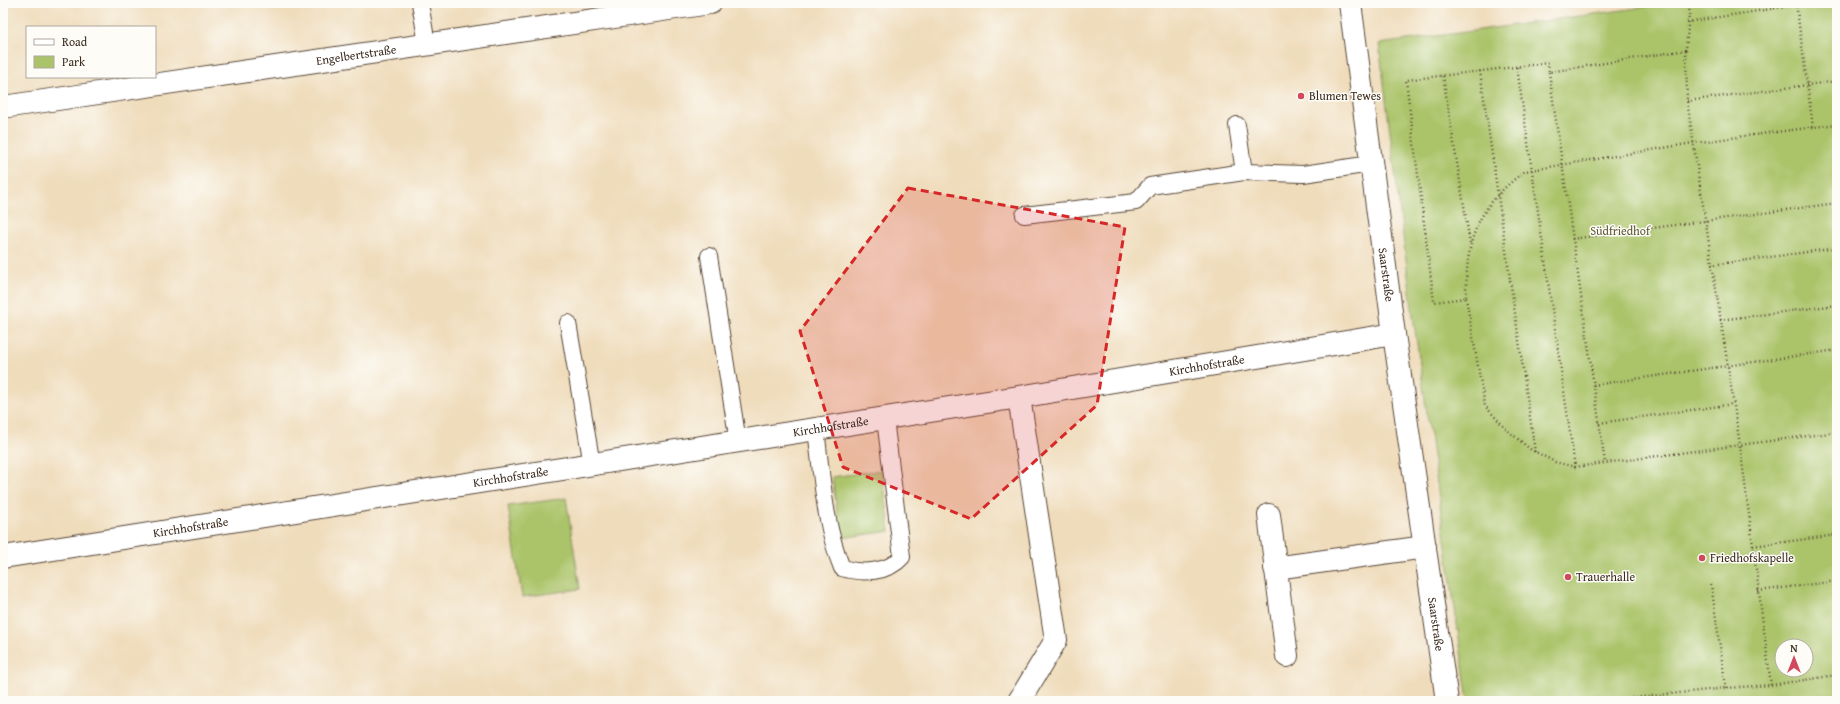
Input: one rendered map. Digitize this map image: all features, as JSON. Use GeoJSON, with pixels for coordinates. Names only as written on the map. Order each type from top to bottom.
{"type":"FeatureCollection","features":[{"type":"Feature","properties":{"kind":"street","name":"Engelbertstraße"},"geometry":{"type":"LineString","coordinates":[[3,107],[710,3]]}},
{"type":"Feature","properties":{"kind":"street","name":"Saarstraße"},"geometry":{"type":"LineString","coordinates":[[1350,3],[1394,334],[1447,701]]}},
{"type":"Feature","properties":{"kind":"street","name":"Kirchhofstraße"},"geometry":{"type":"LineString","coordinates":[[3,557],[885,419],[1394,334]]}},
{"type":"Feature","properties":{"kind":"street"},"geometry":{"type":"LineString","coordinates":[[1019,701],[1056,640],[1020,397]]}},
{"type":"Feature","properties":{"kind":"street"},"geometry":{"type":"LineString","coordinates":[[1269,515],[1287,656]]}},
{"type":"Feature","properties":{"kind":"street"},"geometry":{"type":"LineString","coordinates":[[1276,568],[1425,547]]}},
{"type":"Feature","properties":{"kind":"lane"},"geometry":{"type":"LineString","coordinates":[[420,3],[427,44]]}},
{"type":"Feature","properties":{"kind":"lane"},"geometry":{"type":"LineString","coordinates":[[1237,125],[1244,172]]}},
{"type":"Feature","properties":{"kind":"lane"},"geometry":{"type":"LineString","coordinates":[[1024,215],[1136,202],[1150,186],[1244,172],[1303,174],[1372,164]]}},
{"type":"Feature","properties":{"kind":"lane"},"geometry":{"type":"LineString","coordinates":[[709,256],[738,442]]}},
{"type":"Feature","properties":{"kind":"lane"},"geometry":{"type":"LineString","coordinates":[[568,323],[592,465]]}},
{"type":"Feature","properties":{"kind":"lane"},"geometry":{"type":"LineString","coordinates":[[816,430],[825,503],[835,551],[842,568],[856,572],[877,570],[894,566],[902,557],[885,419]]}},
{"type":"Feature","properties":{"kind":"path"},"geometry":{"type":"LineString","coordinates":[[1690,3],[1687,22],[1686,50],[1687,101],[1706,221],[1711,265],[1740,445],[1771,685]]}},
{"type":"Feature","properties":{"kind":"path"},"geometry":{"type":"LineString","coordinates":[[1687,22],[1796,4],[1809,85],[1813,127]]}},
{"type":"Feature","properties":{"kind":"path"},"geometry":{"type":"LineString","coordinates":[[1549,72],[1686,50]]}},
{"type":"Feature","properties":{"kind":"path"},"geometry":{"type":"LineString","coordinates":[[1466,298],[1434,302],[1406,80],[1548,63],[1561,164],[1605,463]]}},
{"type":"Feature","properties":{"kind":"path"},"geometry":{"type":"LineString","coordinates":[[1517,67],[1575,467]]}},
{"type":"Feature","properties":{"kind":"path"},"geometry":{"type":"LineString","coordinates":[[1480,71],[1535,452]]}},
{"type":"Feature","properties":{"kind":"path"},"geometry":{"type":"LineString","coordinates":[[1443,76],[1471,246]]}},
{"type":"Feature","properties":{"kind":"path"},"geometry":{"type":"LineString","coordinates":[[1687,101],[1837,81]]}},
{"type":"Feature","properties":{"kind":"path"},"geometry":{"type":"LineString","coordinates":[[1837,124],[1693,143],[1525,171],[1506,186],[1489,206],[1472,235],[1466,271],[1466,298],[1485,406],[1507,430],[1535,452],[1555,462],[1575,467],[1837,432]]}},
{"type":"Feature","properties":{"kind":"path"},"geometry":{"type":"LineString","coordinates":[[1572,239],[1837,203]]}},
{"type":"Feature","properties":{"kind":"path"},"geometry":{"type":"LineString","coordinates":[[1711,265],[1837,248]]}},
{"type":"Feature","properties":{"kind":"path"},"geometry":{"type":"LineString","coordinates":[[1720,320],[1837,305]]}},
{"type":"Feature","properties":{"kind":"path"},"geometry":{"type":"LineString","coordinates":[[1593,385],[1837,350]]}},
{"type":"Feature","properties":{"kind":"path"},"geometry":{"type":"LineString","coordinates":[[1599,423],[1733,404]]}},
{"type":"Feature","properties":{"kind":"path"},"geometry":{"type":"LineString","coordinates":[[1753,546],[1837,535]]}},
{"type":"Feature","properties":{"kind":"path"},"geometry":{"type":"LineString","coordinates":[[1758,591],[1837,581]]}},
{"type":"Feature","properties":{"kind":"path"},"geometry":{"type":"LineString","coordinates":[[1711,584],[1726,688]]}},
{"type":"Feature","properties":{"kind":"path"},"geometry":{"type":"LineString","coordinates":[[1604,701],[1726,688],[1771,685],[1837,675]]}},
{"type":"Feature","properties":{"kind":"highlighted area"},"geometry":{"type":"Polygon","coordinates":[[[908,188],[1125,227],[1097,405],[971,519],[843,467],[800,331],[908,188]]]}},
{"type":"Feature","properties":{"kind":"green space","name":"Südfriedhof"},"geometry":{"type":"Polygon","coordinates":[[[1673,3],[1837,3],[1837,701],[1468,701],[1413,316],[1379,44],[1673,3]]]}},
{"type":"Feature","properties":{"kind":"green space"},"geometry":{"type":"Polygon","coordinates":[[[882,470],[890,531],[841,538],[832,477],[882,470]]]}},
{"type":"Feature","properties":{"kind":"green space"},"geometry":{"type":"Polygon","coordinates":[[[566,498],[580,589],[522,597],[508,506],[566,498]]]}},
{"type":"Feature","properties":{"kind":"place","name":"Blumen Tewes"},"geometry":{"type":"Point","coordinates":[1301,96]}},
{"type":"Feature","properties":{"kind":"place","name":"Friedhofskapelle"},"geometry":{"type":"Point","coordinates":[1702,558]}},
{"type":"Feature","properties":{"kind":"place","name":"Trauerhalle"},"geometry":{"type":"Point","coordinates":[1568,577]}}]}
